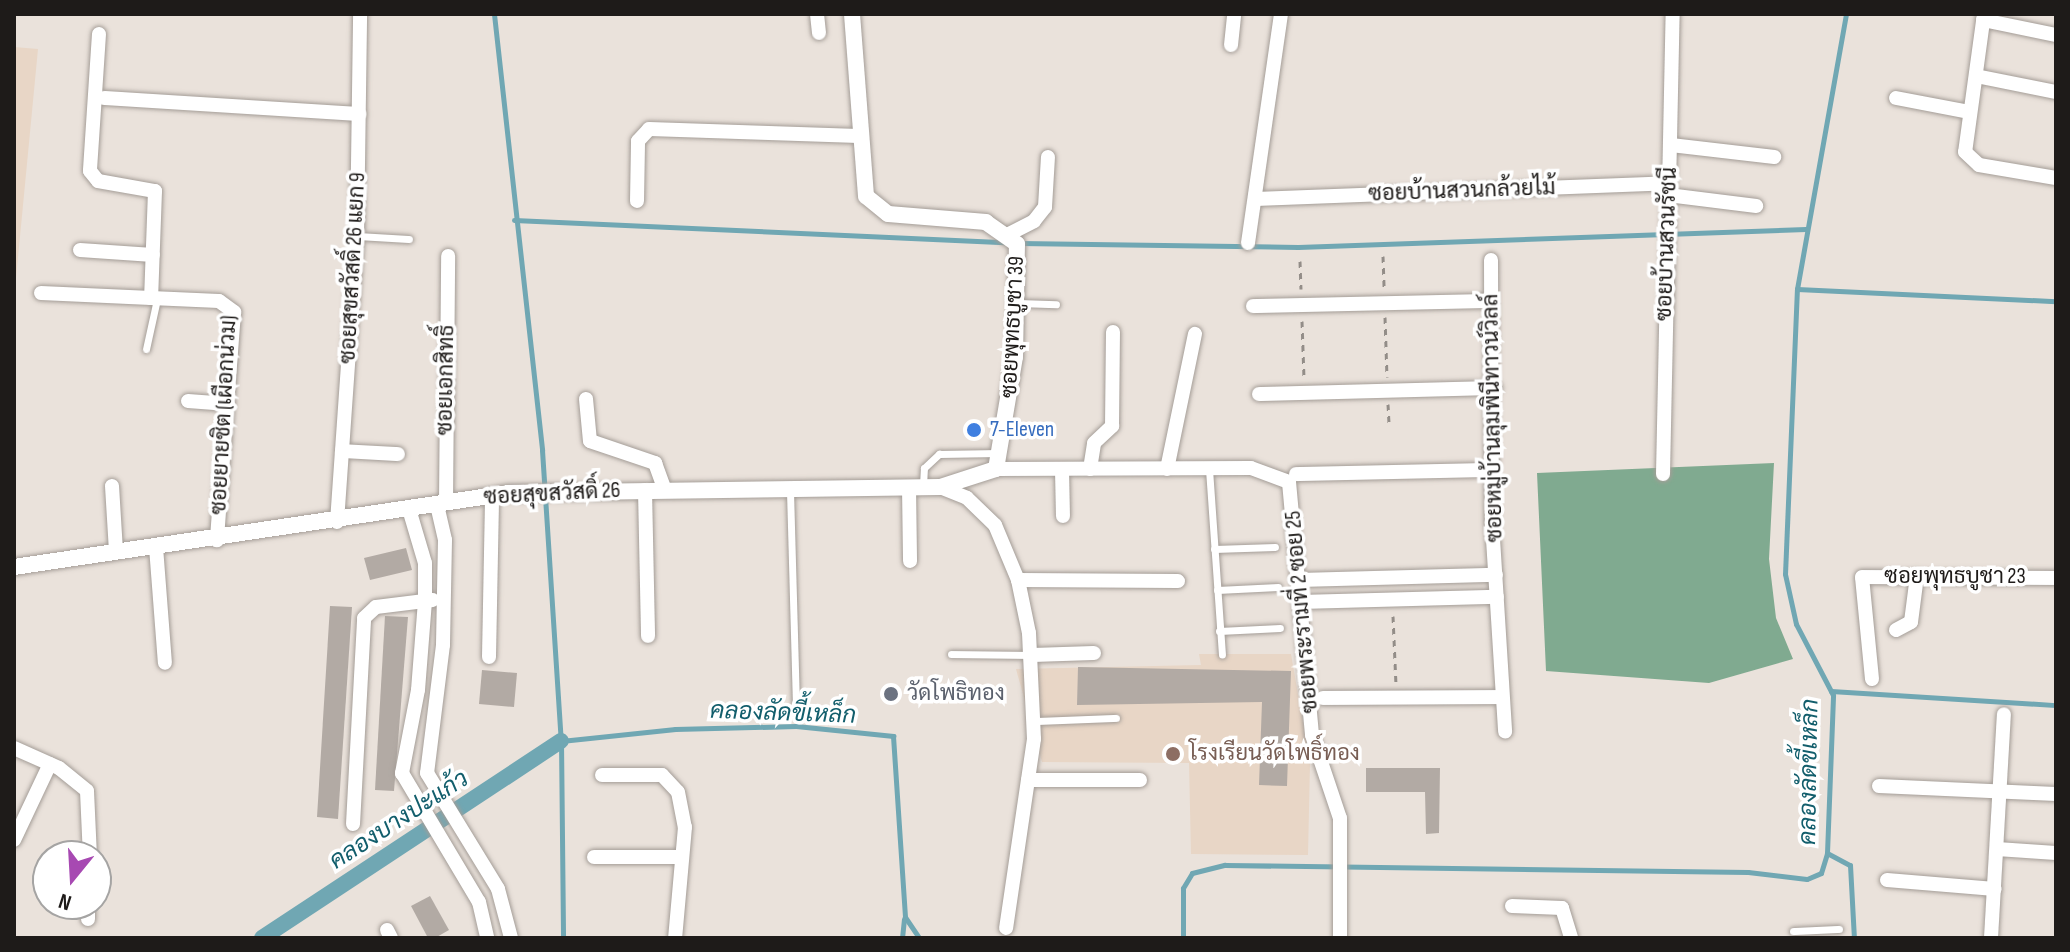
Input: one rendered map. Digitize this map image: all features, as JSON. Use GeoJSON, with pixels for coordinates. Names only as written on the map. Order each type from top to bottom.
{"type":"FeatureCollection","features":[{"type":"Feature","properties":{"kind":"street","name":"ซอยสุขสวัสดิ์ 26 แยก 9"},"geometry":{"type":"LineString","coordinates":[[337,522],[357,236],[360,14]]}},
{"type":"Feature","properties":{"kind":"street"},"geometry":{"type":"LineString","coordinates":[[817,14],[819,33]]}},
{"type":"Feature","properties":{"kind":"street","name":"ซอยพุทธบูชา 39"},"geometry":{"type":"LineString","coordinates":[[852,14],[862,181],[876,208],[905,217],[986,222],[1009,234],[1019,255],[1018,303],[999,461]]}},
{"type":"Feature","properties":{"kind":"street"},"geometry":{"type":"LineString","coordinates":[[1231,45],[1234,14]]}},
{"type":"Feature","properties":{"kind":"street"},"geometry":{"type":"LineString","coordinates":[[1248,243],[1281,14]]}},
{"type":"Feature","properties":{"kind":"street","name":"ซอยบ้านสวนรัชนี"},"geometry":{"type":"LineString","coordinates":[[1663,474],[1673,14]]}},
{"type":"Feature","properties":{"kind":"street"},"geometry":{"type":"LineString","coordinates":[[2056,35],[1983,17],[1969,112],[1968,159],[2056,178]]}},
{"type":"Feature","properties":{"kind":"street"},"geometry":{"type":"LineString","coordinates":[[41,293],[154,298],[155,191],[98,181],[90,171],[99,34]]}},
{"type":"Feature","properties":{"kind":"street"},"geometry":{"type":"LineString","coordinates":[[1976,76],[2056,92]]}},
{"type":"Feature","properties":{"kind":"street"},"geometry":{"type":"LineString","coordinates":[[104,98],[360,114]]}},
{"type":"Feature","properties":{"kind":"street"},"geometry":{"type":"LineString","coordinates":[[1896,98],[1969,112]]}},
{"type":"Feature","properties":{"kind":"street"},"geometry":{"type":"LineString","coordinates":[[637,201],[638,141],[649,129],[859,136]]}},
{"type":"Feature","properties":{"kind":"street"},"geometry":{"type":"LineString","coordinates":[[1671,145],[1774,157]]}},
{"type":"Feature","properties":{"kind":"street"},"geometry":{"type":"LineString","coordinates":[[1009,234],[1034,221],[1045,207],[1048,157]]}},
{"type":"Feature","properties":{"kind":"street","name":"ซอยบ้านสวนกล้วยไม้"},"geometry":{"type":"LineString","coordinates":[[1256,199],[1668,189],[1756,206]]}},
{"type":"Feature","properties":{"kind":"street"},"geometry":{"type":"LineString","coordinates":[[80,250],[153,255]]}},
{"type":"Feature","properties":{"kind":"street","name":"ซอยเอกสิทธิ์"},"geometry":{"type":"LineString","coordinates":[[448,256],[441,504],[445,540],[445,600],[429,783],[506,906],[511,938]]}},
{"type":"Feature","properties":{"kind":"street","name":"ซอยหมู่บ้านลุมพินีทาวน์วิลล์"},"geometry":{"type":"LineString","coordinates":[[1491,260],[1495,388],[1491,470],[1505,732]]}},
{"type":"Feature","properties":{"kind":"street","name":"ซอยยายชิต (เผือกน่วม)"},"geometry":{"type":"LineString","coordinates":[[154,298],[232,307],[217,540]]}},
{"type":"Feature","properties":{"kind":"street"},"geometry":{"type":"LineString","coordinates":[[1253,306],[1491,301]]}},
{"type":"Feature","properties":{"kind":"street"},"geometry":{"type":"LineString","coordinates":[[1090,469],[1094,443],[1112,426],[1113,332]]}},
{"type":"Feature","properties":{"kind":"street"},"geometry":{"type":"LineString","coordinates":[[1167,469],[1195,334]]}},
{"type":"Feature","properties":{"kind":"street"},"geometry":{"type":"LineString","coordinates":[[1259,394],[1495,388]]}},
{"type":"Feature","properties":{"kind":"street"},"geometry":{"type":"LineString","coordinates":[[586,399],[590,441],[655,463],[665,490]]}},
{"type":"Feature","properties":{"kind":"street"},"geometry":{"type":"LineString","coordinates":[[188,401],[228,404]]}},
{"type":"Feature","properties":{"kind":"street"},"geometry":{"type":"LineString","coordinates":[[342,451],[398,454]]}},
{"type":"Feature","properties":{"kind":"street","name":"ซอยสุขสวัสดิ์ 26"},"geometry":{"type":"LineString","coordinates":[[14,567],[337,522],[500,494],[924,487],[999,461]]}},
{"type":"Feature","properties":{"kind":"street","name":"ซอยพระรามที่ 2 ซอย 25"},"geometry":{"type":"LineString","coordinates":[[999,461],[1062,470],[1262,469],[1289,482],[1312,735],[1337,800],[1342,839],[1340,938]]}},
{"type":"Feature","properties":{"kind":"street"},"geometry":{"type":"LineString","coordinates":[[1062,470],[1063,516]]}},
{"type":"Feature","properties":{"kind":"street"},"geometry":{"type":"LineString","coordinates":[[1296,474],[1491,470]]}},
{"type":"Feature","properties":{"kind":"street"},"geometry":{"type":"LineString","coordinates":[[112,486],[116,551]]}},
{"type":"Feature","properties":{"kind":"street"},"geometry":{"type":"LineString","coordinates":[[910,561],[924,487],[967,498],[995,525],[1018,580],[1032,655],[1034,721],[1006,928]]}},
{"type":"Feature","properties":{"kind":"street"},"geometry":{"type":"LineString","coordinates":[[645,490],[648,636]]}},
{"type":"Feature","properties":{"kind":"street"},"geometry":{"type":"LineString","coordinates":[[489,657],[500,494]]}},
{"type":"Feature","properties":{"kind":"street"},"geometry":{"type":"LineString","coordinates":[[409,509],[425,563],[425,601],[418,690],[402,761],[409,792],[479,902],[487,938]]}},
{"type":"Feature","properties":{"kind":"street"},"geometry":{"type":"LineString","coordinates":[[156,547],[165,663]]}},
{"type":"Feature","properties":{"kind":"street"},"geometry":{"type":"LineString","coordinates":[[1299,580],[1496,575]]}},
{"type":"Feature","properties":{"kind":"street"},"geometry":{"type":"LineString","coordinates":[[1896,630],[1911,622],[1917,576]]}},
{"type":"Feature","properties":{"kind":"street","name":"ซอยพุทธบูชา 23"},"geometry":{"type":"LineString","coordinates":[[1872,679],[1859,581],[1917,576],[2056,578]]}},
{"type":"Feature","properties":{"kind":"street"},"geometry":{"type":"LineString","coordinates":[[1391,578],[1392,600]]}},
{"type":"Feature","properties":{"kind":"street"},"geometry":{"type":"LineString","coordinates":[[1018,580],[1178,581]]}},
{"type":"Feature","properties":{"kind":"street"},"geometry":{"type":"LineString","coordinates":[[1300,602],[1497,597]]}},
{"type":"Feature","properties":{"kind":"street"},"geometry":{"type":"LineString","coordinates":[[353,824],[364,618],[376,607],[445,600]]}},
{"type":"Feature","properties":{"kind":"street"},"geometry":{"type":"LineString","coordinates":[[1032,655],[1094,653]]}},
{"type":"Feature","properties":{"kind":"street"},"geometry":{"type":"LineString","coordinates":[[1323,698],[1502,697]]}},
{"type":"Feature","properties":{"kind":"street"},"geometry":{"type":"LineString","coordinates":[[1991,938],[2004,714]]}},
{"type":"Feature","properties":{"kind":"street"},"geometry":{"type":"LineString","coordinates":[[14,748],[50,764],[87,791],[89,840]]}},
{"type":"Feature","properties":{"kind":"street"},"geometry":{"type":"LineString","coordinates":[[14,840],[50,764]]}},
{"type":"Feature","properties":{"kind":"street"},"geometry":{"type":"LineString","coordinates":[[602,775],[670,780],[685,827],[675,938]]}},
{"type":"Feature","properties":{"kind":"street"},"geometry":{"type":"LineString","coordinates":[[1028,780],[1140,780]]}},
{"type":"Feature","properties":{"kind":"street"},"geometry":{"type":"LineString","coordinates":[[1879,786],[2056,794]]}},
{"type":"Feature","properties":{"kind":"street"},"geometry":{"type":"LineString","coordinates":[[1997,849],[2056,853]]}},
{"type":"Feature","properties":{"kind":"street"},"geometry":{"type":"LineString","coordinates":[[594,857],[682,857]]}},
{"type":"Feature","properties":{"kind":"street"},"geometry":{"type":"LineString","coordinates":[[1887,880],[1995,889]]}},
{"type":"Feature","properties":{"kind":"street"},"geometry":{"type":"LineString","coordinates":[[1512,906],[1562,908],[1571,938]]}},
{"type":"Feature","properties":{"kind":"lane"},"geometry":{"type":"LineString","coordinates":[[357,236],[409,239]]}},
{"type":"Feature","properties":{"kind":"lane"},"geometry":{"type":"LineString","coordinates":[[146,349],[154,298]]}},
{"type":"Feature","properties":{"kind":"lane"},"geometry":{"type":"LineString","coordinates":[[1018,303],[1056,304]]}},
{"type":"Feature","properties":{"kind":"lane"},"geometry":{"type":"LineString","coordinates":[[924,487],[924,468],[939,454],[999,461]]}},
{"type":"Feature","properties":{"kind":"lane"},"geometry":{"type":"LineString","coordinates":[[1209,469],[1222,655]]}},
{"type":"Feature","properties":{"kind":"lane"},"geometry":{"type":"LineString","coordinates":[[790,489],[796,709]]}},
{"type":"Feature","properties":{"kind":"lane"},"geometry":{"type":"LineString","coordinates":[[1214,549],[1275,547]]}},
{"type":"Feature","properties":{"kind":"lane"},"geometry":{"type":"LineString","coordinates":[[1217,590],[1278,587]]}},
{"type":"Feature","properties":{"kind":"lane"},"geometry":{"type":"LineString","coordinates":[[1219,631],[1280,628]]}},
{"type":"Feature","properties":{"kind":"lane"},"geometry":{"type":"LineString","coordinates":[[951,654],[1032,655]]}},
{"type":"Feature","properties":{"kind":"lane"},"geometry":{"type":"LineString","coordinates":[[1034,721],[1116,718]]}},
{"type":"Feature","properties":{"kind":"lane"},"geometry":{"type":"LineString","coordinates":[[1793,931],[1818,934],[1839,929]]}},
{"type":"Feature","properties":{"kind":"path"},"geometry":{"type":"LineString","coordinates":[[1383,256],[1389,425]]}},
{"type":"Feature","properties":{"kind":"path"},"geometry":{"type":"LineString","coordinates":[[1300,261],[1304,393]]}},
{"type":"Feature","properties":{"kind":"path"},"geometry":{"type":"LineString","coordinates":[[1392,600],[1397,697]]}},
{"type":"Feature","properties":{"kind":"shaded area"},"geometry":{"type":"Polygon","coordinates":[[[14,47],[38,49],[14,299],[14,47]]]}},
{"type":"Feature","properties":{"kind":"shaded area","name":"โรงเรียนวัดโพธิ์ทอง"},"geometry":{"type":"Polygon","coordinates":[[[1199,654],[1291,654],[1310,763],[1308,855],[1191,854],[1189,763],[1042,762],[1016,669],[1201,665],[1199,654]]]}},
{"type":"Feature","properties":{"kind":"green space"},"geometry":{"type":"Polygon","coordinates":[[[1774,463],[1769,559],[1776,618],[1793,659],[1709,683],[1546,671],[1537,473],[1774,463]]]}},
{"type":"Feature","properties":{"kind":"building"},"geometry":{"type":"Polygon","coordinates":[[[406,548],[412,570],[370,580],[364,558],[406,548]]]}},
{"type":"Feature","properties":{"kind":"building"},"geometry":{"type":"Polygon","coordinates":[[[330,606],[352,607],[338,819],[317,817],[330,606]]]}},
{"type":"Feature","properties":{"kind":"building"},"geometry":{"type":"Polygon","coordinates":[[[385,616],[408,617],[394,791],[375,790],[385,616]]]}},
{"type":"Feature","properties":{"kind":"building"},"geometry":{"type":"Polygon","coordinates":[[[1078,667],[1291,671],[1287,786],[1259,785],[1262,702],[1077,705],[1078,667]]]}},
{"type":"Feature","properties":{"kind":"building"},"geometry":{"type":"Polygon","coordinates":[[[482,670],[517,673],[514,707],[479,704],[482,670]]]}},
{"type":"Feature","properties":{"kind":"building"},"geometry":{"type":"Polygon","coordinates":[[[1366,768],[1440,768],[1439,833],[1426,834],[1425,792],[1366,792],[1366,768]]]}},
{"type":"Feature","properties":{"kind":"building"},"geometry":{"type":"Polygon","coordinates":[[[430,896],[449,930],[435,938],[428,938],[411,906],[430,896]]]}},
{"type":"Feature","properties":{"kind":"waterway"},"geometry":{"type":"LineString","coordinates":[[494,14],[542,450],[561,741],[563,938]]}},
{"type":"Feature","properties":{"kind":"waterway"},"geometry":{"type":"LineString","coordinates":[[1797,289],[1846,14]]}},
{"type":"Feature","properties":{"kind":"waterway"},"geometry":{"type":"LineString","coordinates":[[514,220],[1005,242]]}},
{"type":"Feature","properties":{"kind":"waterway"},"geometry":{"type":"LineString","coordinates":[[1019,243],[1298,247],[1806,229]]}},
{"type":"Feature","properties":{"kind":"waterway","name":"คลองลัดขี้เหล็ก"},"geometry":{"type":"LineString","coordinates":[[1183,938],[1183,888],[1192,873],[1225,865],[1748,872],[1807,879],[1821,873],[1827,853],[1833,695],[1796,624],[1785,574],[1797,289],[2056,301]]}},
{"type":"Feature","properties":{"kind":"waterway"},"geometry":{"type":"LineString","coordinates":[[1831,691],[2056,705]]}},
{"type":"Feature","properties":{"kind":"waterway","name":"คลองลัดขี้เหล็ก"},"geometry":{"type":"LineString","coordinates":[[561,741],[675,729],[796,726],[893,736],[905,917],[919,938]]}},
{"type":"Feature","properties":{"kind":"waterway","name":"คลองบางปะแก้ว"},"geometry":{"type":"LineString","coordinates":[[262,938],[561,741]]}},
{"type":"Feature","properties":{"kind":"waterway"},"geometry":{"type":"LineString","coordinates":[[1827,853],[1850,865],[1854,938]]}},
{"type":"Feature","properties":{"kind":"waterway"},"geometry":{"type":"LineString","coordinates":[[902,938],[904,919]]}},
{"type":"Feature","properties":{"kind":"place","name":"7-Eleven"},"geometry":{"type":"Point","coordinates":[974,430]}},
{"type":"Feature","properties":{"kind":"place","name":"วัดโพธิทอง"},"geometry":{"type":"Point","coordinates":[891,694]}},
{"type":"Feature","properties":{"kind":"place","name":"โรงเรียนวัดโพธิ์ทอง"},"geometry":{"type":"Point","coordinates":[1173,754]}}]}
